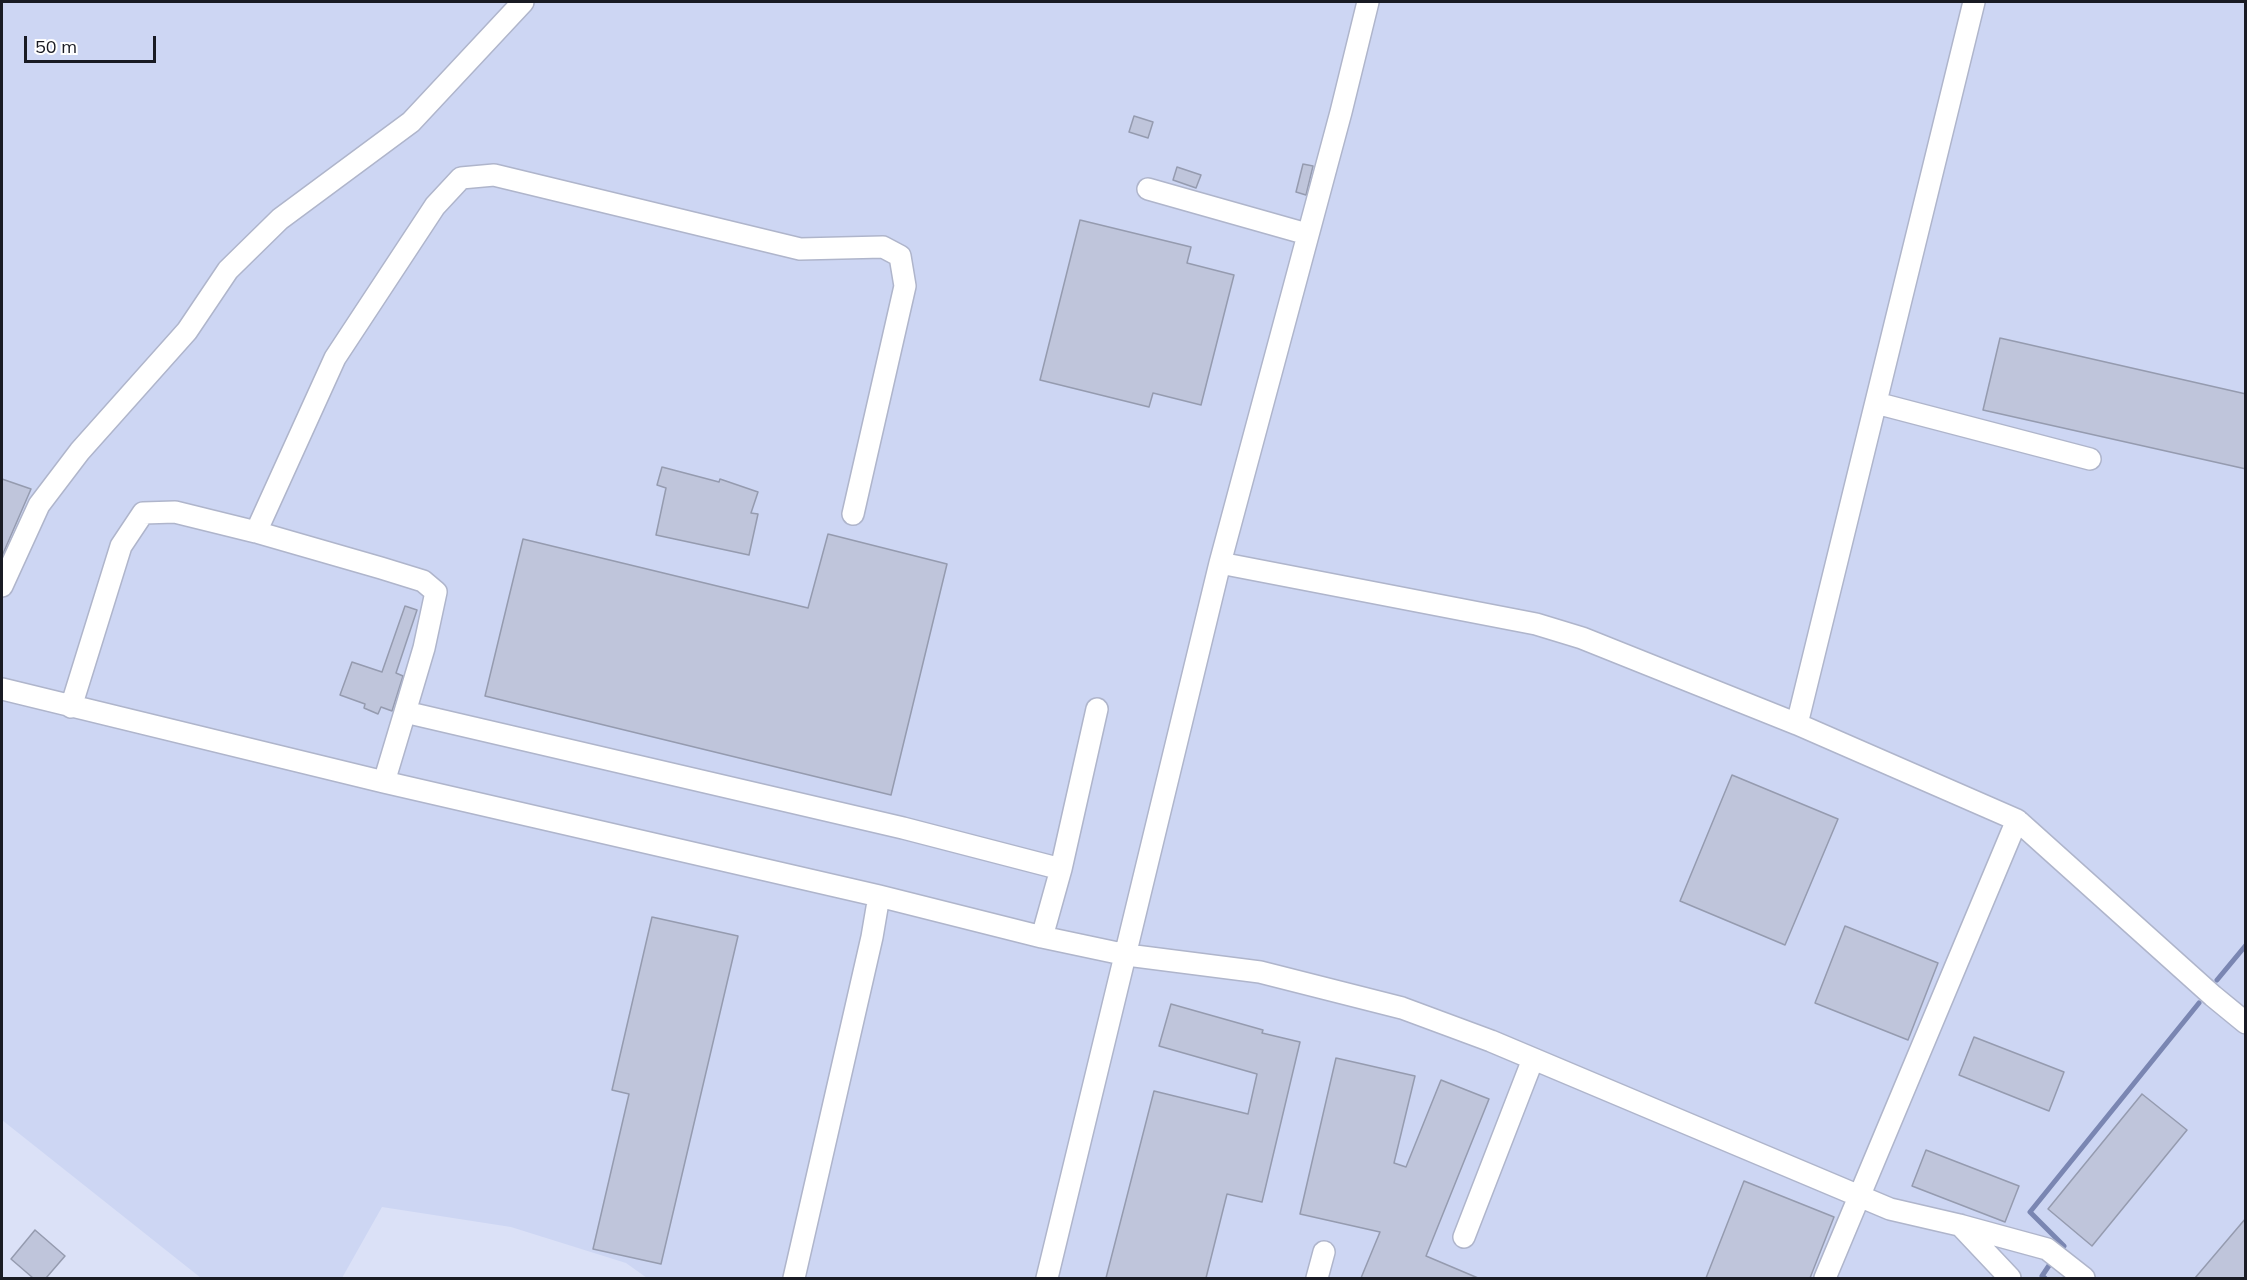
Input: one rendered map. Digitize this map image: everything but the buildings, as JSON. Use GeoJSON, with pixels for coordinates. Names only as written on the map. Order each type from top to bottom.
{"type":"FeatureCollection","features":[{"type":"Feature","properties":{"kind":"street"},"geometry":{"type":"LineString","coordinates":[[2,586],[39,505],[80,451],[187,331],[228,270],[280,219],[411,122],[523,2]]}},
{"type":"Feature","properties":{"kind":"street"},"geometry":{"type":"LineString","coordinates":[[1047,1278],[1220,563],[1341,112],[1368,2]]}},
{"type":"Feature","properties":{"kind":"street"},"geometry":{"type":"LineString","coordinates":[[1797,724],[1974,2]]}},
{"type":"Feature","properties":{"kind":"street"},"geometry":{"type":"LineString","coordinates":[[256,532],[335,358],[422,225],[435,206],[461,178],[494,175],[800,249],[883,247],[900,255],[905,286],[853,514]]}},
{"type":"Feature","properties":{"kind":"street"},"geometry":{"type":"LineString","coordinates":[[1148,189],[1307,234]]}},
{"type":"Feature","properties":{"kind":"street"},"geometry":{"type":"LineString","coordinates":[[1876,403],[2090,459]]}},
{"type":"Feature","properties":{"kind":"street"},"geometry":{"type":"LineString","coordinates":[[71,707],[121,546],[143,513],[175,512],[256,532],[423,581],[436,592],[424,648],[384,782]]}},
{"type":"Feature","properties":{"kind":"street"},"geometry":{"type":"LineString","coordinates":[[1220,563],[1536,624],[1582,638],[1797,724],[2017,820],[2246,1023]]}},
{"type":"Feature","properties":{"kind":"street"},"geometry":{"type":"LineString","coordinates":[[2,689],[384,782],[879,896],[1042,937],[1127,955],[1260,972],[1402,1008],[1533,1059],[1890,1209],[2047,1249],[2084,1278]]}},
{"type":"Feature","properties":{"kind":"street"},"geometry":{"type":"LineString","coordinates":[[1042,937],[1061,868],[1097,709]]}},
{"type":"Feature","properties":{"kind":"street"},"geometry":{"type":"LineString","coordinates":[[405,712],[903,828],[1061,868]]}},
{"type":"Feature","properties":{"kind":"street"},"geometry":{"type":"LineString","coordinates":[[1825,1278],[2017,820]]}},
{"type":"Feature","properties":{"kind":"street"},"geometry":{"type":"LineString","coordinates":[[794,1278],[872,938],[879,896]]}},
{"type":"Feature","properties":{"kind":"street"},"geometry":{"type":"LineString","coordinates":[[1464,1237],[1533,1059]]}},
{"type":"Feature","properties":{"kind":"street"},"geometry":{"type":"LineString","coordinates":[[1959,1225],[2010,1278]]}},
{"type":"Feature","properties":{"kind":"street"},"geometry":{"type":"LineString","coordinates":[[1317,1278],[1324,1252]]}},
{"type":"Feature","properties":{"kind":"shaded area"},"geometry":{"type":"Polygon","coordinates":[[[2,2],[2245,2],[2245,1278],[647,1278],[626,1263],[511,1227],[382,1207],[342,1278],[201,1278],[2,1120],[2,2]]]}},
{"type":"Feature","properties":{"kind":"waterway"},"geometry":{"type":"LineString","coordinates":[[2217,980],[2246,945]]}},
{"type":"Feature","properties":{"kind":"waterway"},"geometry":{"type":"LineString","coordinates":[[2062,1248],[2064,1246],[2030,1212],[2199,1003]]}},
{"type":"Feature","properties":{"kind":"waterway"},"geometry":{"type":"LineString","coordinates":[[2045,1278],[2042,1276],[2050,1264]]}}]}
